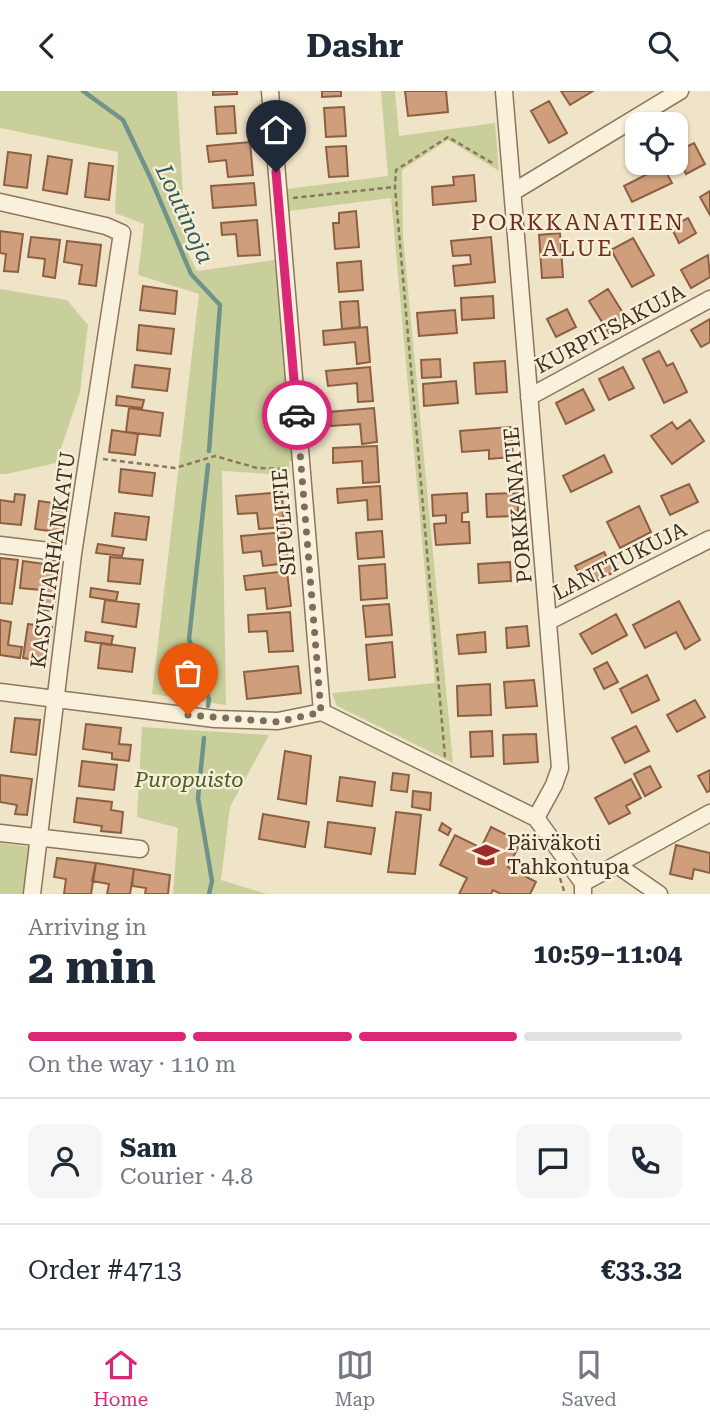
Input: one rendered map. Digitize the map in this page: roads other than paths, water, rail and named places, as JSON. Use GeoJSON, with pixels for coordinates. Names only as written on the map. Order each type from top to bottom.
{"type":"FeatureCollection","features":[{"type":"Feature","properties":{"kind":"street","name":"SIPULITIE"},"geometry":{"type":"LineString","coordinates":[[270,91],[321,712]]}},
{"type":"Feature","properties":{"kind":"street","name":"PORKKANATIE"},"geometry":{"type":"LineString","coordinates":[[504,91],[560,768],[536,818]]}},
{"type":"Feature","properties":{"kind":"street"},"geometry":{"type":"LineString","coordinates":[[513,192],[680,91]]}},
{"type":"Feature","properties":{"kind":"street","name":"KASVITARHANKATU"},"geometry":{"type":"LineString","coordinates":[[0,202],[106,226],[122,233],[73,554],[32,894]]}},
{"type":"Feature","properties":{"kind":"street","name":"KURPITSAKUJA"},"geometry":{"type":"LineString","coordinates":[[529,397],[710,299]]}},
{"type":"Feature","properties":{"kind":"street","name":"LANTTUKUJA"},"geometry":{"type":"LineString","coordinates":[[549,621],[710,539]]}},
{"type":"Feature","properties":{"kind":"street"},"geometry":{"type":"LineString","coordinates":[[0,545],[73,554]]}},
{"type":"Feature","properties":{"kind":"street"},"geometry":{"type":"LineString","coordinates":[[0,692],[215,719],[278,722],[321,712],[536,818],[583,888],[617,865],[710,813]]}},
{"type":"Feature","properties":{"kind":"street"},"geometry":{"type":"LineString","coordinates":[[0,833],[140,849]]}},
{"type":"Feature","properties":{"kind":"street"},"geometry":{"type":"LineString","coordinates":[[617,865],[659,894]]}},
{"type":"Feature","properties":{"kind":"waterway","name":"Loutinoja"},"geometry":{"type":"LineString","coordinates":[[83,91],[123,120],[191,274],[220,305],[209,451]]}},
{"type":"Feature","properties":{"kind":"waterway","name":"Loutinoja"},"geometry":{"type":"LineString","coordinates":[[208,465],[189,639],[209,699],[208,706]]}},
{"type":"Feature","properties":{"kind":"waterway","name":"Loutinoja"},"geometry":{"type":"LineString","coordinates":[[204,738],[198,798],[212,881],[209,894]]}},
{"type":"Feature","properties":{"kind":"place","name":"Päiväkoti Tahkontupa"},"geometry":{"type":"Point","coordinates":[486,855]}},
{"type":"Feature","properties":{"kind":"district","name":"PORKKANATIEN ALUE"},"geometry":{"type":"Point","coordinates":[578,235]}},
{"type":"Feature","properties":{"kind":"park label","name":"Puropuisto"},"geometry":{"type":"Point","coordinates":[189,780]}}]}
